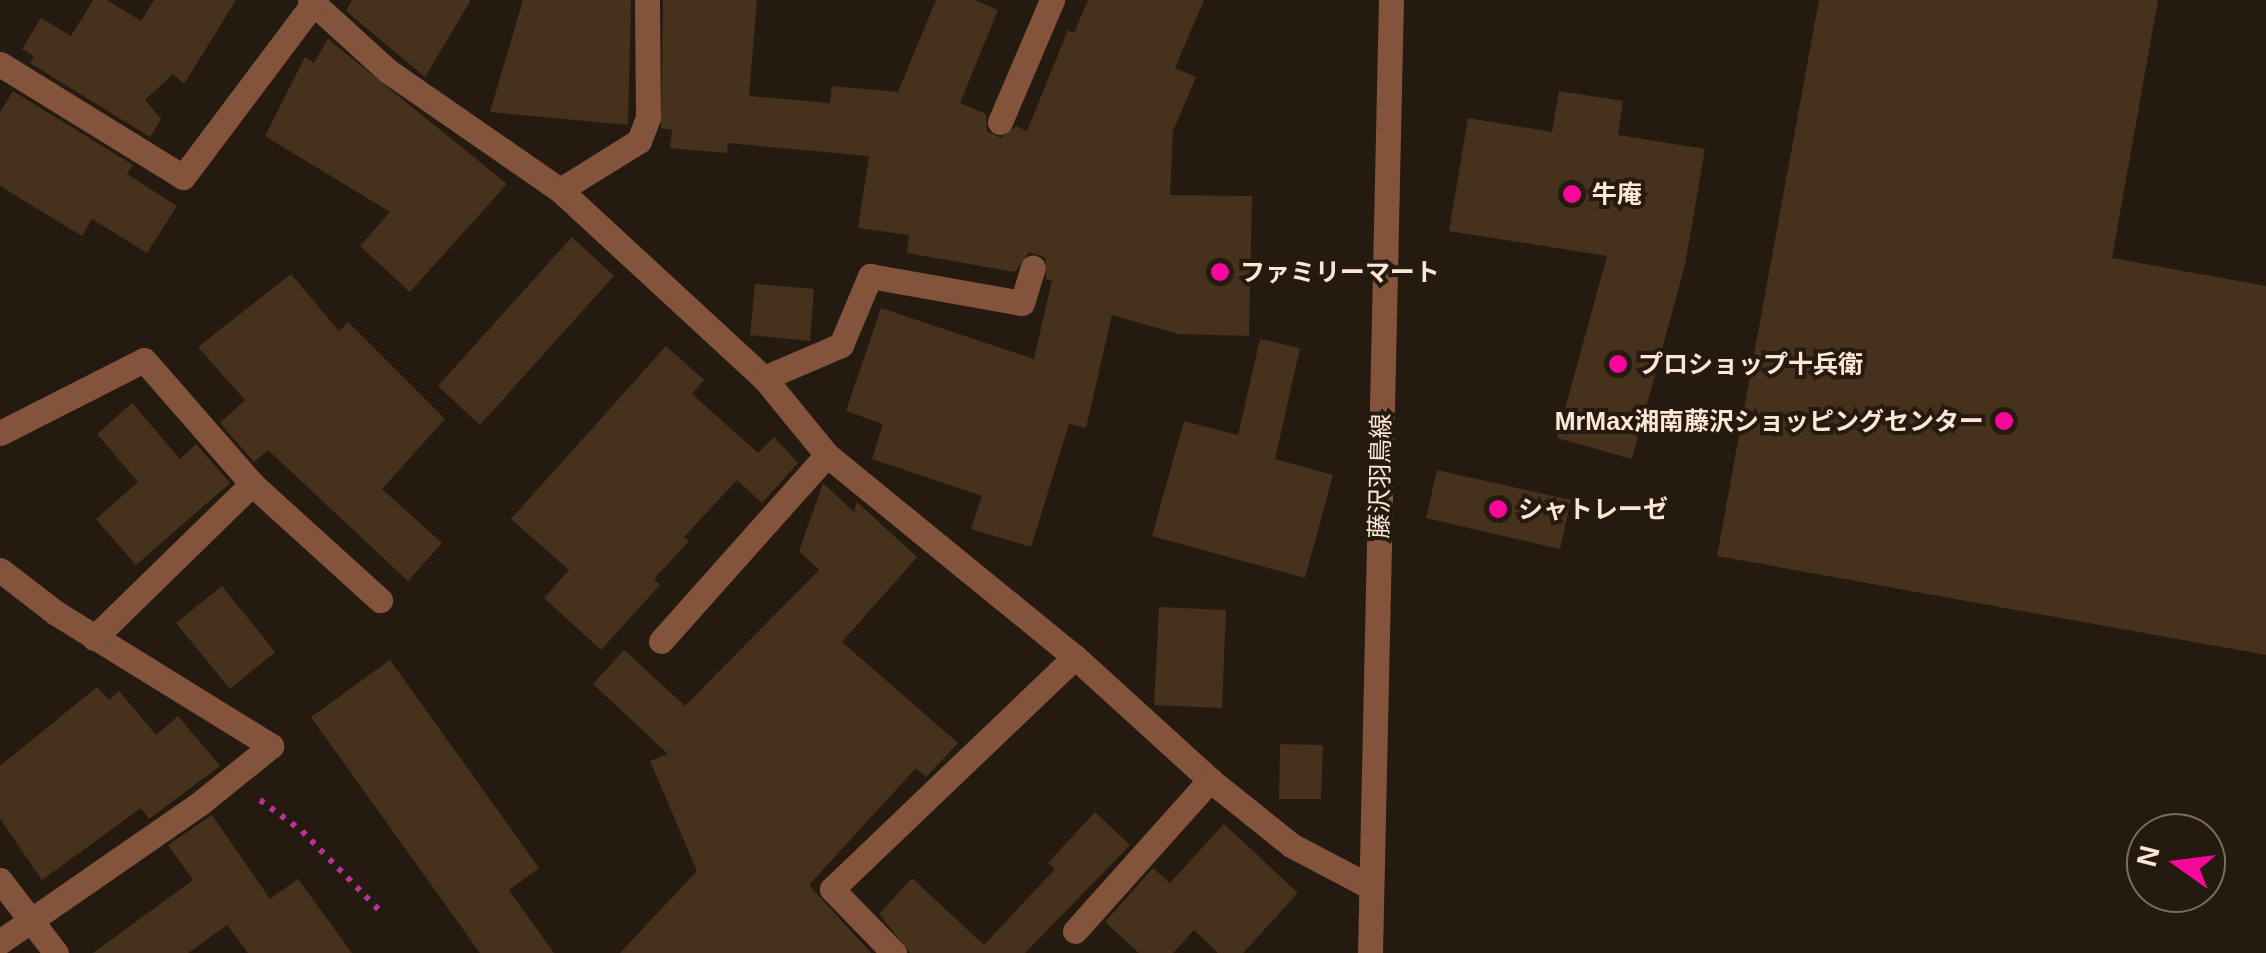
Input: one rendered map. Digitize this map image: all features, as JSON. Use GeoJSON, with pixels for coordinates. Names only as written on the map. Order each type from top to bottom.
{"type":"FeatureCollection","features":[{"type":"Feature","properties":{"kind":"street"},"geometry":{"type":"LineString","coordinates":[[560,190],[639,141],[648,117],[647,0]]}},
{"type":"Feature","properties":{"kind":"street"},"geometry":{"type":"LineString","coordinates":[[1000,122],[1052,0]]}},
{"type":"Feature","properties":{"kind":"street","name":"藤沢羽鳥線"},"geometry":{"type":"LineString","coordinates":[[1370,953],[1391,0]]}},
{"type":"Feature","properties":{"kind":"street"},"geometry":{"type":"LineString","coordinates":[[0,64],[183,177],[313,1],[388,72],[560,190],[764,378],[828,455],[1075,657],[1210,780],[1291,845],[1372,887]]}},
{"type":"Feature","properties":{"kind":"street"},"geometry":{"type":"LineString","coordinates":[[764,378],[842,345],[870,276],[1022,303],[1033,268]]}},
{"type":"Feature","properties":{"kind":"street"},"geometry":{"type":"LineString","coordinates":[[0,433],[144,360],[252,484],[380,600]]}},
{"type":"Feature","properties":{"kind":"street"},"geometry":{"type":"LineString","coordinates":[[661,641],[828,455]]}},
{"type":"Feature","properties":{"kind":"street"},"geometry":{"type":"LineString","coordinates":[[94,638],[252,484]]}},
{"type":"Feature","properties":{"kind":"street"},"geometry":{"type":"LineString","coordinates":[[0,570],[94,638],[271,746],[232,778],[0,942]]}},
{"type":"Feature","properties":{"kind":"street"},"geometry":{"type":"LineString","coordinates":[[894,953],[832,889],[1075,657]]}},
{"type":"Feature","properties":{"kind":"street"},"geometry":{"type":"LineString","coordinates":[[1076,931],[1210,780]]}},
{"type":"Feature","properties":{"kind":"street"},"geometry":{"type":"LineString","coordinates":[[0,880],[56,953]]}},
{"type":"Feature","properties":{"kind":"path"},"geometry":{"type":"LineString","coordinates":[[232,778],[302,831],[384,914]]}},
{"type":"Feature","properties":{"kind":"building"},"geometry":{"type":"Polygon","coordinates":[[[93,0],[107,0],[141,21],[154,0],[236,0],[184,84],[173,74],[145,100],[161,119],[150,137],[30,63],[34,56],[22,49],[41,18],[71,36],[93,0]]]}},
{"type":"Feature","properties":{"kind":"building"},"geometry":{"type":"Polygon","coordinates":[[[352,0],[471,0],[425,77],[346,11],[352,0]]]}},
{"type":"Feature","properties":{"kind":"building"},"geometry":{"type":"Polygon","coordinates":[[[523,0],[631,0],[628,125],[490,112],[523,0]]]}},
{"type":"Feature","properties":{"kind":"building"},"geometry":{"type":"Polygon","coordinates":[[[663,0],[757,0],[749,96],[830,103],[832,86],[898,92],[936,0],[975,0],[998,10],[960,103],[986,114],[987,131],[1001,138],[1016,126],[1027,131],[1068,30],[1074,33],[1088,0],[1204,0],[1175,68],[1196,77],[1173,131],[1170,195],[1252,196],[1249,336],[1178,334],[1112,315],[1086,428],[1069,424],[1031,547],[971,529],[982,496],[872,459],[883,424],[846,411],[881,308],[1034,359],[1052,280],[1046,279],[1046,258],[1029,252],[1015,272],[907,253],[909,235],[858,228],[869,156],[728,143],[727,153],[670,148],[672,130],[661,128],[663,0]]]}},
{"type":"Feature","properties":{"kind":"building","name":"MrMax湘南藤沢ショッピングセンター"},"geometry":{"type":"Polygon","coordinates":[[[1819,0],[2158,0],[2112,258],[2266,286],[2266,655],[1717,556],[1819,0]]]}},
{"type":"Feature","properties":{"kind":"building"},"geometry":{"type":"Polygon","coordinates":[[[328,39],[507,184],[410,292],[360,246],[390,212],[265,136],[305,57],[314,63],[328,39]]]}},
{"type":"Feature","properties":{"kind":"building"},"geometry":{"type":"Polygon","coordinates":[[[13,91],[133,165],[127,174],[177,206],[147,253],[92,219],[82,236],[0,186],[0,112],[13,91]]]}},
{"type":"Feature","properties":{"kind":"building"},"geometry":{"type":"Polygon","coordinates":[[[1559,91],[1623,101],[1618,135],[1705,149],[1685,265],[1632,459],[1557,438],[1607,256],[1449,231],[1468,118],[1552,132],[1559,91]]]}},
{"type":"Feature","properties":{"kind":"building"},"geometry":{"type":"Polygon","coordinates":[[[572,237],[614,276],[480,425],[438,386],[572,237]]]}},
{"type":"Feature","properties":{"kind":"building"},"geometry":{"type":"Polygon","coordinates":[[[291,274],[339,331],[348,322],[445,419],[382,489],[442,543],[408,581],[268,450],[254,462],[220,423],[245,400],[198,347],[291,274]]]}},
{"type":"Feature","properties":{"kind":"building"},"geometry":{"type":"Polygon","coordinates":[[[755,284],[814,289],[810,341],[750,335],[755,284]]]}},
{"type":"Feature","properties":{"kind":"building"},"geometry":{"type":"Polygon","coordinates":[[[1260,339],[1300,348],[1275,459],[1333,475],[1305,578],[1152,536],[1184,421],[1238,435],[1260,339]]]}},
{"type":"Feature","properties":{"kind":"building"},"geometry":{"type":"Polygon","coordinates":[[[666,346],[704,380],[692,394],[758,453],[774,437],[798,463],[762,503],[737,480],[684,537],[689,541],[654,579],[660,585],[601,650],[544,598],[569,570],[511,519],[666,346]]]}},
{"type":"Feature","properties":{"kind":"building"},"geometry":{"type":"Polygon","coordinates":[[[132,403],[180,459],[196,444],[230,483],[136,565],[96,519],[138,482],[97,434],[132,403]]]}},
{"type":"Feature","properties":{"kind":"building","name":"シャトレーゼ"},"geometry":{"type":"Polygon","coordinates":[[[1437,470],[1571,500],[1560,549],[1426,518],[1437,470]]]}},
{"type":"Feature","properties":{"kind":"building"},"geometry":{"type":"Polygon","coordinates":[[[823,483],[854,512],[857,502],[917,557],[842,642],[958,743],[926,777],[916,768],[809,885],[871,953],[620,953],[697,871],[650,761],[668,754],[593,684],[624,650],[685,706],[819,570],[799,551],[823,483]]]}},
{"type":"Feature","properties":{"kind":"building"},"geometry":{"type":"Polygon","coordinates":[[[222,586],[275,652],[230,689],[176,623],[222,586]]]}},
{"type":"Feature","properties":{"kind":"building"},"geometry":{"type":"Polygon","coordinates":[[[1159,607],[1226,610],[1222,708],[1154,705],[1159,607]]]}},
{"type":"Feature","properties":{"kind":"building"},"geometry":{"type":"Polygon","coordinates":[[[390,660],[539,868],[509,890],[554,953],[480,953],[311,717],[390,660]]]}},
{"type":"Feature","properties":{"kind":"building"},"geometry":{"type":"Polygon","coordinates":[[[97,687],[109,700],[119,691],[156,735],[178,716],[220,766],[149,819],[141,808],[42,880],[0,819],[0,766],[97,687]]]}},
{"type":"Feature","properties":{"kind":"building"},"geometry":{"type":"Polygon","coordinates":[[[1280,744],[1323,745],[1321,799],[1279,799],[1280,744]]]}},
{"type":"Feature","properties":{"kind":"building"},"geometry":{"type":"Polygon","coordinates":[[[1095,812],[1130,845],[1025,953],[910,953],[879,914],[912,878],[984,945],[1055,869],[1048,863],[1095,812]]]}},
{"type":"Feature","properties":{"kind":"building"},"geometry":{"type":"Polygon","coordinates":[[[212,815],[270,899],[298,879],[352,953],[248,953],[227,925],[188,953],[93,953],[193,880],[168,845],[212,815]]]}},
{"type":"Feature","properties":{"kind":"building"},"geometry":{"type":"Polygon","coordinates":[[[1224,824],[1298,893],[1243,953],[1218,953],[1194,930],[1173,953],[1139,953],[1105,922],[1153,868],[1170,883],[1224,824]]]}},
{"type":"Feature","properties":{"kind":"place","name":"牛庵"},"geometry":{"type":"Point","coordinates":[1572,194]}},
{"type":"Feature","properties":{"kind":"place","name":"ファミリーマート"},"geometry":{"type":"Point","coordinates":[1220,272]}},
{"type":"Feature","properties":{"kind":"place","name":"プロショップ十兵衛"},"geometry":{"type":"Point","coordinates":[1618,364]}},
{"type":"Feature","properties":{"kind":"place","name":"MrMax湘南藤沢ショッピングセンター"},"geometry":{"type":"Point","coordinates":[2004,421]}},
{"type":"Feature","properties":{"kind":"place","name":"シャトレーゼ"},"geometry":{"type":"Point","coordinates":[1498,509]}}]}
